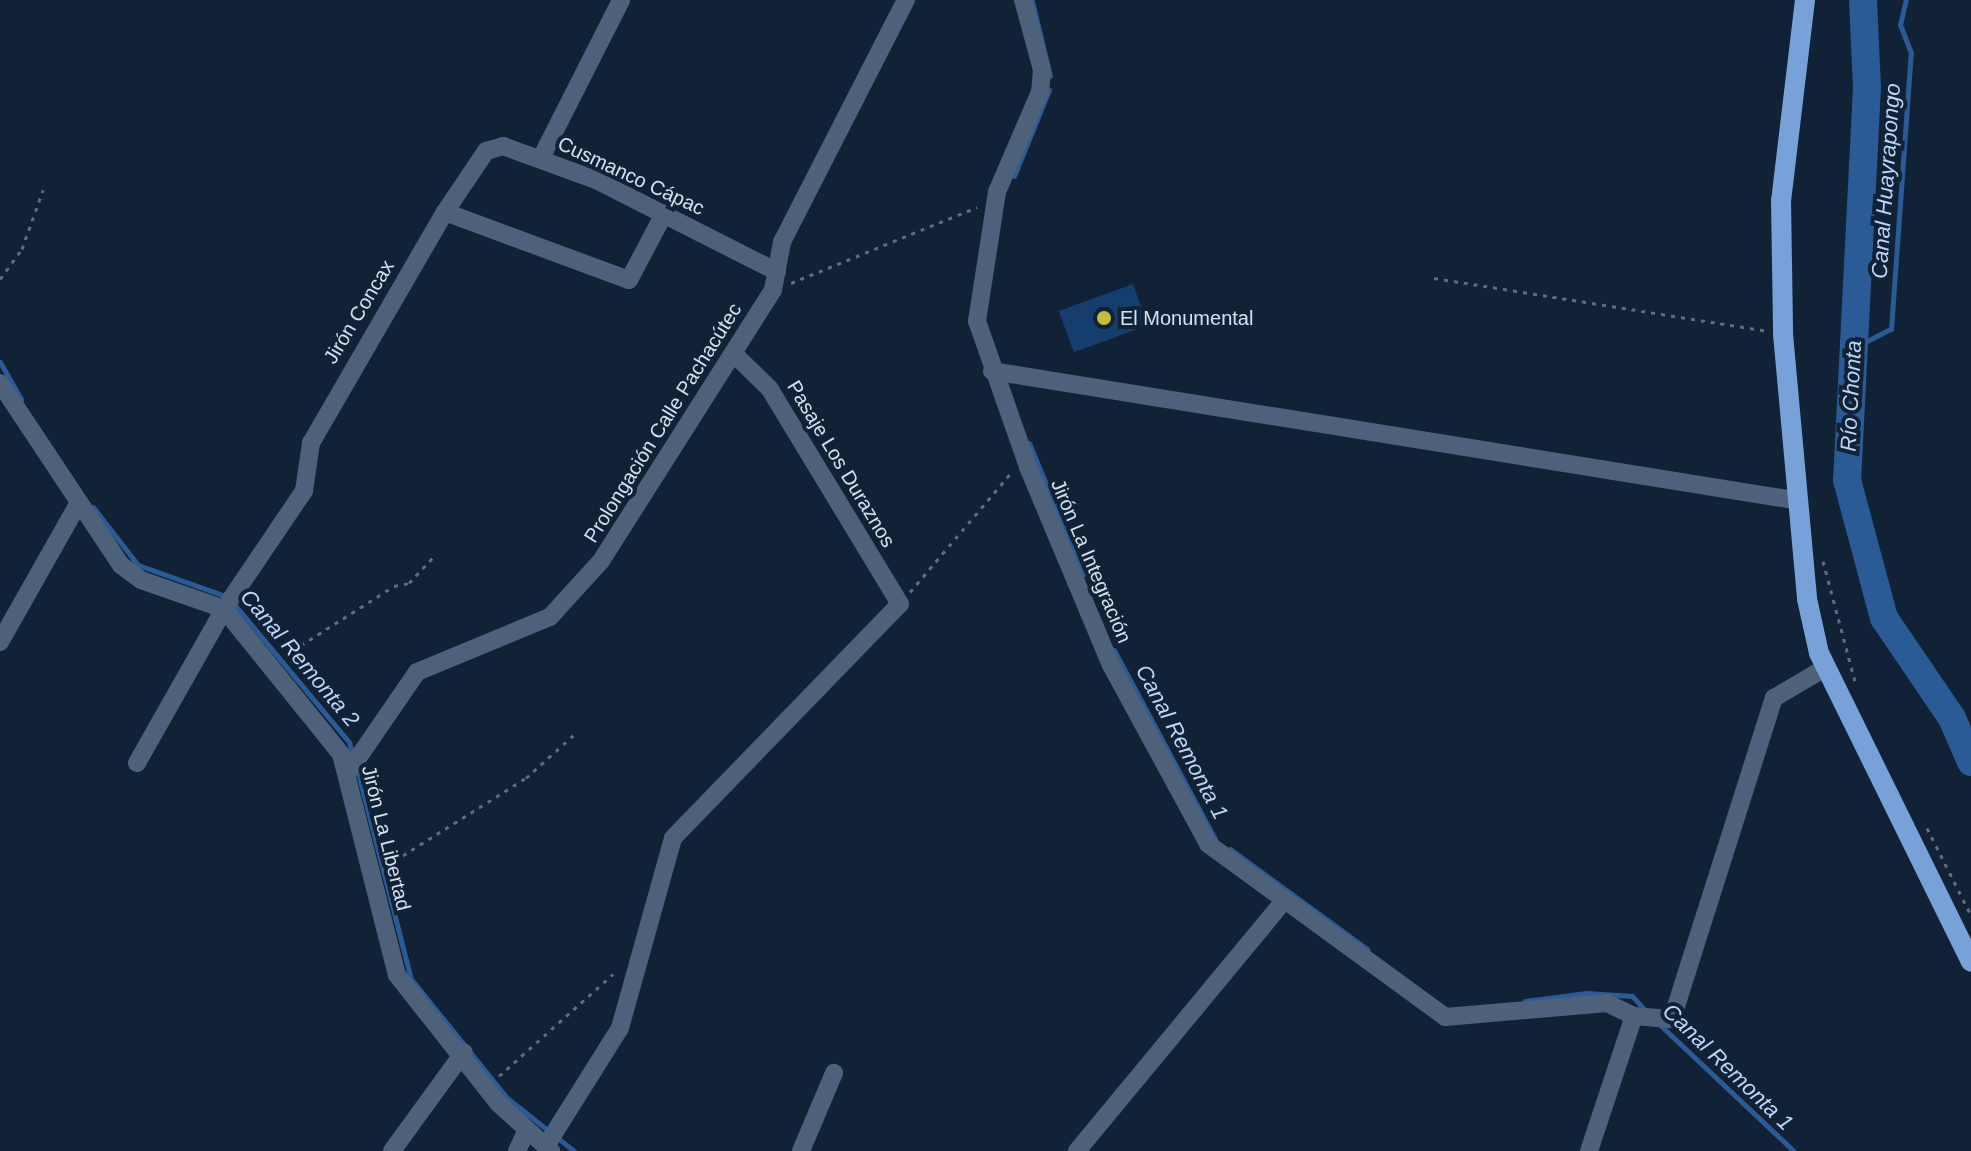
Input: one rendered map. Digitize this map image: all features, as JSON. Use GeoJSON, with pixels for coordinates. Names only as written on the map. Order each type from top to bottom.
{"type":"FeatureCollection","features":[{"type":"Feature","properties":{"kind":"main road"},"geometry":{"type":"LineString","coordinates":[[1805,0],[1781,200],[1783,334],[1794,500],[1825,668],[1971,962]]}},
{"type":"Feature","properties":{"kind":"street"},"geometry":{"type":"LineString","coordinates":[[541,158],[621,0]]}},
{"type":"Feature","properties":{"kind":"street","name":"Prolongación Calle Pachacútec"},"geometry":{"type":"LineString","coordinates":[[349,771],[430,661],[528,630],[569,603],[735,355],[775,281],[782,242],[906,0]]}},
{"type":"Feature","properties":{"kind":"street","name":"Jirón La Integración"},"geometry":{"type":"LineString","coordinates":[[1023,0],[1042,70],[1040,92],[996,200],[977,294],[992,371],[1024,458],[1111,665],[1208,844],[1283,902],[1445,1017],[1607,1003],[1634,1016],[1662,1020],[1678,1013],[1726,834],[1774,698],[1825,668]]}},
{"type":"Feature","properties":{"kind":"street","name":"Cusmanco Cápac"},"geometry":{"type":"LineString","coordinates":[[445,212],[486,151],[503,146],[541,158],[664,214],[775,281]]}},
{"type":"Feature","properties":{"kind":"street"},"geometry":{"type":"LineString","coordinates":[[445,212],[632,280],[664,214]]}},
{"type":"Feature","properties":{"kind":"street","name":"Jirón Concax"},"geometry":{"type":"LineString","coordinates":[[137,763],[224,609],[304,491],[311,443],[445,212]]}},
{"type":"Feature","properties":{"kind":"street","name":"Pasaje Los Duraznos"},"geometry":{"type":"LineString","coordinates":[[735,355],[770,389],[900,604]]}},
{"type":"Feature","properties":{"kind":"street"},"geometry":{"type":"LineString","coordinates":[[992,371],[1794,500]]}},
{"type":"Feature","properties":{"kind":"street","name":"Jirón La Libertad"},"geometry":{"type":"LineString","coordinates":[[0,383],[5,407],[131,575],[224,609],[271,664],[349,771],[397,975],[464,1052],[487,1086],[549,1149]]}},
{"type":"Feature","properties":{"kind":"street"},"geometry":{"type":"LineString","coordinates":[[0,642],[77,506]]}},
{"type":"Feature","properties":{"kind":"street"},"geometry":{"type":"LineString","coordinates":[[549,1149],[620,1028],[673,838],[900,604]]}},
{"type":"Feature","properties":{"kind":"street"},"geometry":{"type":"LineString","coordinates":[[1077,1151],[1283,902]]}},
{"type":"Feature","properties":{"kind":"street"},"geometry":{"type":"LineString","coordinates":[[1589,1151],[1634,1016]]}},
{"type":"Feature","properties":{"kind":"street"},"geometry":{"type":"LineString","coordinates":[[392,1151],[464,1052]]}},
{"type":"Feature","properties":{"kind":"street"},"geometry":{"type":"LineString","coordinates":[[801,1151],[834,1073]]}},
{"type":"Feature","properties":{"kind":"street"},"geometry":{"type":"LineString","coordinates":[[517,1151],[527,1130]]}},
{"type":"Feature","properties":{"kind":"path"},"geometry":{"type":"LineString","coordinates":[[0,279],[22,249],[43,190]]}},
{"type":"Feature","properties":{"kind":"path"},"geometry":{"type":"LineString","coordinates":[[775,281],[996,200]]}},
{"type":"Feature","properties":{"kind":"path"},"geometry":{"type":"LineString","coordinates":[[1434,278],[1783,334]]}},
{"type":"Feature","properties":{"kind":"path"},"geometry":{"type":"LineString","coordinates":[[900,604],[1024,458]]}},
{"type":"Feature","properties":{"kind":"path"},"geometry":{"type":"LineString","coordinates":[[1822,556],[1858,689]]}},
{"type":"Feature","properties":{"kind":"path"},"geometry":{"type":"LineString","coordinates":[[271,664],[394,586],[409,583],[433,557]]}},
{"type":"Feature","properties":{"kind":"path"},"geometry":{"type":"LineString","coordinates":[[373,875],[526,778],[578,731]]}},
{"type":"Feature","properties":{"kind":"path"},"geometry":{"type":"LineString","coordinates":[[1922,819],[1971,915]]}},
{"type":"Feature","properties":{"kind":"path"},"geometry":{"type":"LineString","coordinates":[[487,1086],[613,974]]}},
{"type":"Feature","properties":{"kind":"shaded area","name":"El Monumental"},"geometry":{"type":"Polygon","coordinates":[[[1133,284],[1148,325],[1074,352],[1059,311],[1133,284]]]}},
{"type":"Feature","properties":{"kind":"waterway","name":"Río Chonta"},"geometry":{"type":"LineString","coordinates":[[1863,0],[1867,87],[1847,480],[1884,618],[1952,718],[1971,762]]}},
{"type":"Feature","properties":{"kind":"waterway","name":"Canal Huayrapongo"},"geometry":{"type":"LineString","coordinates":[[1857,346],[1891,329],[1911,53],[1900,25],[1906,0]]}},
{"type":"Feature","properties":{"kind":"waterway","name":"Canal Remonta 1"},"geometry":{"type":"LineString","coordinates":[[1032,1],[1050,76]]}},
{"type":"Feature","properties":{"kind":"waterway","name":"Canal Remonta 1"},"geometry":{"type":"LineString","coordinates":[[1014,176],[1049,90]]}},
{"type":"Feature","properties":{"kind":"waterway","name":"Canal Remonta 2"},"geometry":{"type":"LineString","coordinates":[[0,362],[21,399]]}},
{"type":"Feature","properties":{"kind":"waterway","name":"Canal Remonta 1"},"geometry":{"type":"LineString","coordinates":[[1029,443],[1083,574]]}},
{"type":"Feature","properties":{"kind":"waterway","name":"Canal Remonta 2"},"geometry":{"type":"LineString","coordinates":[[93,507],[138,565],[228,597]]}},
{"type":"Feature","properties":{"kind":"waterway","name":"Canal Remonta 2"},"geometry":{"type":"LineString","coordinates":[[234,604],[349,742],[353,756]]}},
{"type":"Feature","properties":{"kind":"waterway","name":"Canal Remonta 1"},"geometry":{"type":"LineString","coordinates":[[1114,650],[1215,839]]}},
{"type":"Feature","properties":{"kind":"waterway","name":"Canal Remonta 2"},"geometry":{"type":"LineString","coordinates":[[357,769],[411,979],[507,1098],[574,1151]]}},
{"type":"Feature","properties":{"kind":"waterway","name":"Canal Remonta 1"},"geometry":{"type":"LineString","coordinates":[[1230,849],[1367,949]]}},
{"type":"Feature","properties":{"kind":"waterway","name":"Canal Remonta 1"},"geometry":{"type":"LineString","coordinates":[[1525,1001],[1586,993],[1632,996],[1645,1010]]}},
{"type":"Feature","properties":{"kind":"waterway","name":"Canal Remonta 1"},"geometry":{"type":"LineString","coordinates":[[1658,1023],[1794,1151]]}},
{"type":"Feature","properties":{"kind":"place","name":"El Monumental"},"geometry":{"type":"Point","coordinates":[1104,318]}}]}
